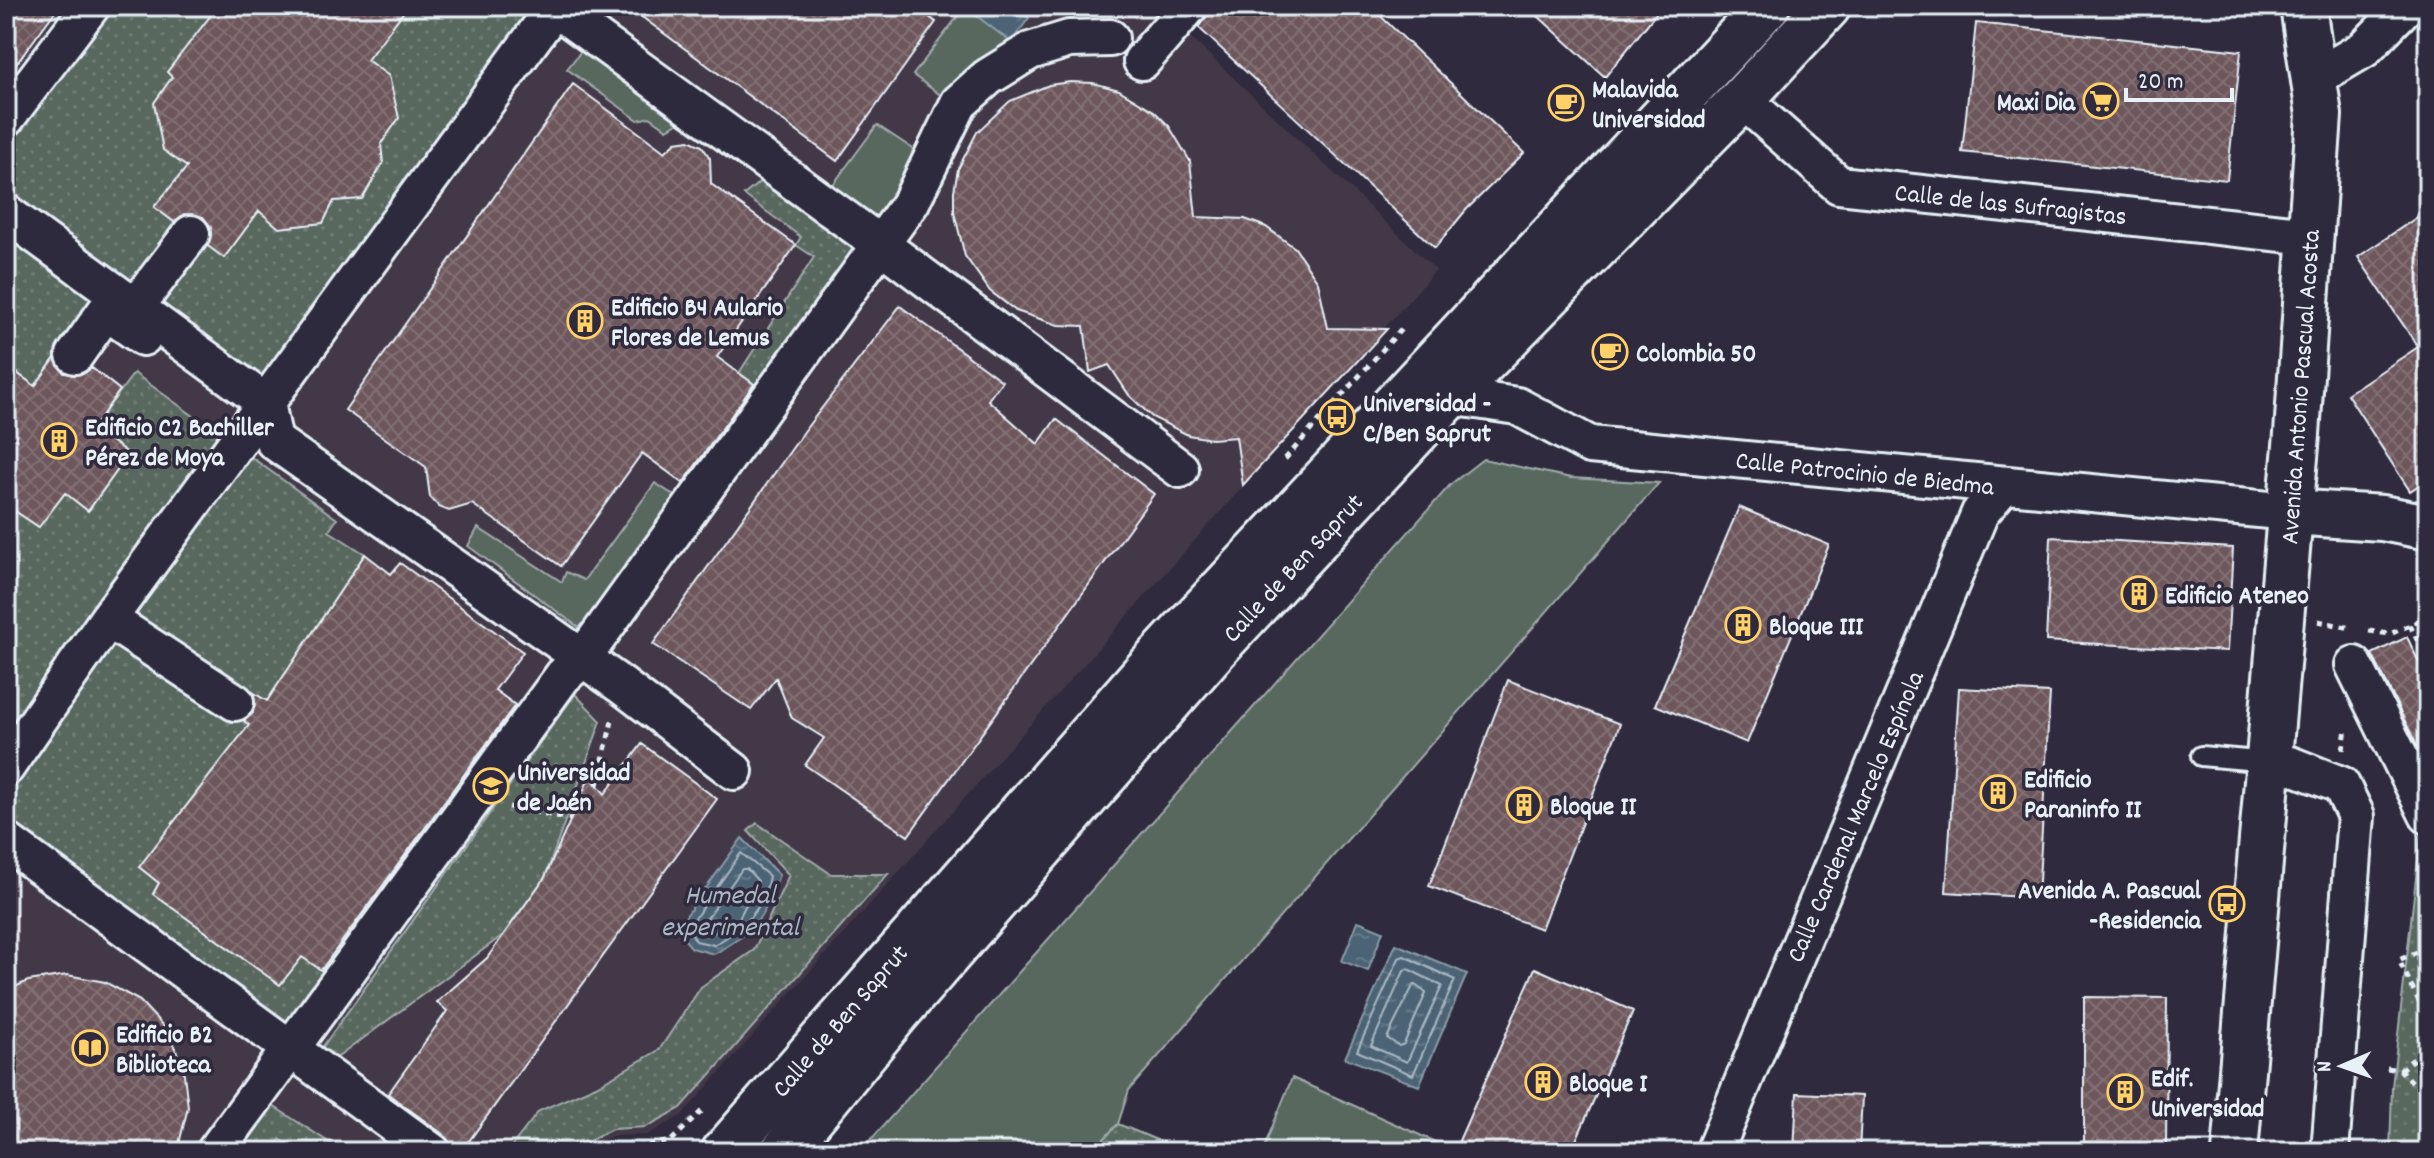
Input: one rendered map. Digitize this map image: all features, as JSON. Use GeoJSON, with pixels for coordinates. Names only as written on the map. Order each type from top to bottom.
{"type":"FeatureCollection","features":[{"type":"Feature","properties":{"kind":"street"},"geometry":{"type":"LineString","coordinates":[[6,118],[91,6]]}},
{"type":"Feature","properties":{"kind":"street"},"geometry":{"type":"LineString","coordinates":[[6,767],[108,619],[554,6],[880,244],[1180,469]]}},
{"type":"Feature","properties":{"kind":"street"},"geometry":{"type":"LineString","coordinates":[[1142,61],[1189,6]]}},
{"type":"Feature","properties":{"kind":"street","name":"Calle de Ben Saprut"},"geometry":{"type":"LineString","coordinates":[[724,1152],[1145,672],[1767,6]]}},
{"type":"Feature","properties":{"kind":"street","name":"Calle de Ben Saprut"},"geometry":{"type":"LineString","coordinates":[[783,1152],[898,1012],[1218,646],[1450,396],[1742,99],[1828,6]]}},
{"type":"Feature","properties":{"kind":"street"},"geometry":{"type":"LineString","coordinates":[[2315,78],[2364,49],[2406,6]]}},
{"type":"Feature","properties":{"kind":"street","name":"Avenida Antonio Pascual Acosta"},"geometry":{"type":"LineString","coordinates":[[2235,1152],[2290,512],[2319,115],[2309,10]]}},
{"type":"Feature","properties":{"kind":"street"},"geometry":{"type":"LineString","coordinates":[[215,1152],[563,676],[582,659],[911,202],[959,103],[988,77],[1030,51],[1069,39],[1110,38]]}},
{"type":"Feature","properties":{"kind":"street","name":"Calle de las Sufragistas"},"geometry":{"type":"LineString","coordinates":[[1742,99],[1839,185],[2310,236]]}},
{"type":"Feature","properties":{"kind":"street"},"geometry":{"type":"LineString","coordinates":[[6,213],[136,306],[261,410],[274,441],[621,685],[734,771]]}},
{"type":"Feature","properties":{"kind":"street"},"geometry":{"type":"LineString","coordinates":[[136,306],[191,234]]}},
{"type":"Feature","properties":{"kind":"street"},"geometry":{"type":"LineString","coordinates":[[75,355],[106,311],[261,410]]}},
{"type":"Feature","properties":{"kind":"street","name":"Calle Patrocinio de Biedma"},"geometry":{"type":"LineString","coordinates":[[1450,396],[1517,406],[1590,445],[2290,512]]}},
{"type":"Feature","properties":{"kind":"street","name":"Calle Cardenal Marcelo Espínola"},"geometry":{"type":"LineString","coordinates":[[1714,1152],[1980,513],[2004,485]]}},
{"type":"Feature","properties":{"kind":"street"},"geometry":{"type":"LineString","coordinates":[[2290,512],[2382,518],[2428,527]]}},
{"type":"Feature","properties":{"kind":"street"},"geometry":{"type":"LineString","coordinates":[[108,619],[235,702]]}},
{"type":"Feature","properties":{"kind":"street"},"geometry":{"type":"LineString","coordinates":[[2354,665],[2428,815]]}},
{"type":"Feature","properties":{"kind":"street"},"geometry":{"type":"LineString","coordinates":[[2269,762],[2290,765],[2341,785],[2356,816],[2330,1152]]}},
{"type":"Feature","properties":{"kind":"street"},"geometry":{"type":"LineString","coordinates":[[6,841],[432,1152]]}},
{"type":"Feature","properties":{"kind":"lane"},"geometry":{"type":"LineString","coordinates":[[2201,756],[2269,762]]}},
{"type":"Feature","properties":{"kind":"path"},"geometry":{"type":"LineString","coordinates":[[2304,618],[2390,634],[2428,617]]}},
{"type":"Feature","properties":{"kind":"path"},"geometry":{"type":"LineString","coordinates":[[2410,625],[2428,663]]}},
{"type":"Feature","properties":{"kind":"path"},"geometry":{"type":"LineString","coordinates":[[597,785],[621,685]]}},
{"type":"Feature","properties":{"kind":"path"},"geometry":{"type":"LineString","coordinates":[[472,800],[571,819]]}},
{"type":"Feature","properties":{"kind":"path"},"geometry":{"type":"LineString","coordinates":[[2428,947],[2399,960],[2428,1020]]}},
{"type":"Feature","properties":{"kind":"path"},"geometry":{"type":"LineString","coordinates":[[2400,1070],[2428,1047]]}},
{"type":"Feature","properties":{"kind":"path"},"geometry":{"type":"LineString","coordinates":[[2387,1068],[2400,1070],[2428,1097]]}},
{"type":"Feature","properties":{"kind":"shaded area","name":"Universidad de Jaén"},"geometry":{"type":"Polygon","coordinates":[[[6,6],[1205,6],[1182,29],[1436,270],[681,1116],[647,1135],[612,1136],[578,1152],[6,1152],[6,6]]]}},
{"type":"Feature","properties":{"kind":"green space"},"geometry":{"type":"Polygon","coordinates":[[[105,6],[522,6],[534,15],[261,385],[124,288],[62,348],[35,386],[6,365],[6,115],[105,6]]]}},
{"type":"Feature","properties":{"kind":"green space"},"geometry":{"type":"Polygon","coordinates":[[[965,7],[1011,42],[989,61],[966,72],[946,99],[913,75],[965,7]]]}},
{"type":"Feature","properties":{"kind":"green space"},"geometry":{"type":"Polygon","coordinates":[[[582,50],[679,122],[667,129],[650,117],[638,120],[567,69],[582,50]]]}},
{"type":"Feature","properties":{"kind":"green space"},"geometry":{"type":"Polygon","coordinates":[[[877,125],[913,149],[907,179],[875,220],[829,190],[877,125]]]}},
{"type":"Feature","properties":{"kind":"green space"},"geometry":{"type":"Polygon","coordinates":[[[761,181],[863,244],[755,385],[739,373],[814,257],[796,245],[801,237],[744,195],[761,181]]]}},
{"type":"Feature","properties":{"kind":"green space"},"geometry":{"type":"Polygon","coordinates":[[[134,373],[337,519],[329,531],[365,554],[267,701],[246,688],[231,711],[249,725],[139,867],[159,883],[153,894],[280,985],[302,957],[321,970],[368,903],[430,827],[436,832],[460,801],[453,796],[515,705],[526,716],[296,1035],[6,822],[6,505],[38,527],[65,493],[89,510],[129,454],[93,428],[134,373]]]}},
{"type":"Feature","properties":{"kind":"green space"},"geometry":{"type":"Polygon","coordinates":[[[1483,459],[1571,478],[1659,483],[1129,1090],[1118,1124],[1092,1152],[860,1152],[1451,484],[1483,459]]]}},
{"type":"Feature","properties":{"kind":"green space"},"geometry":{"type":"Polygon","coordinates":[[[655,483],[678,498],[581,629],[468,546],[478,528],[562,582],[566,572],[584,580],[655,483]]]}},
{"type":"Feature","properties":{"kind":"green space"},"geometry":{"type":"Polygon","coordinates":[[[575,694],[601,721],[545,877],[503,935],[334,1060],[321,1049],[575,694]]]}},
{"type":"Feature","properties":{"kind":"green space"},"geometry":{"type":"Polygon","coordinates":[[[757,823],[831,874],[888,874],[681,1108],[646,1127],[612,1129],[568,1152],[507,1152],[539,1111],[596,1086],[659,1050],[701,987],[754,950],[789,875],[748,831],[757,823]]]}},
{"type":"Feature","properties":{"kind":"green space"},"geometry":{"type":"Polygon","coordinates":[[[2421,834],[2428,849],[2428,1152],[2390,1152],[2392,1087],[2421,834]]]}},
{"type":"Feature","properties":{"kind":"green space"},"geometry":{"type":"Polygon","coordinates":[[[1292,1078],[1449,1148],[1447,1152],[1263,1150],[1292,1078]]]}},
{"type":"Feature","properties":{"kind":"green space"},"geometry":{"type":"Polygon","coordinates":[[[273,1106],[344,1152],[299,1152],[280,1139],[270,1152],[240,1152],[273,1106]]]}},
{"type":"Feature","properties":{"kind":"green space"},"geometry":{"type":"Polygon","coordinates":[[[1118,1124],[1186,1152],[1092,1152],[1118,1124]]]}},
{"type":"Feature","properties":{"kind":"water"},"geometry":{"type":"Polygon","coordinates":[[[1013,6],[1029,18],[1011,42],[965,7],[1013,6]]]}},
{"type":"Feature","properties":{"kind":"water","name":"Humedal experimental"},"geometry":{"type":"Polygon","coordinates":[[[742,838],[779,875],[768,904],[749,930],[714,954],[692,948],[676,930],[742,838]]]}},
{"type":"Feature","properties":{"kind":"water"},"geometry":{"type":"Polygon","coordinates":[[[1358,921],[1383,931],[1368,971],[1342,961],[1358,921]]]}},
{"type":"Feature","properties":{"kind":"water"},"geometry":{"type":"Polygon","coordinates":[[[1396,944],[1467,974],[1419,1086],[1345,1058],[1396,944]]]}},
{"type":"Feature","properties":{"kind":"building"},"geometry":{"type":"Polygon","coordinates":[[[6,6],[59,6],[6,78],[6,6]]]}},
{"type":"Feature","properties":{"kind":"building"},"geometry":{"type":"Polygon","coordinates":[[[218,6],[408,6],[367,60],[389,76],[399,118],[381,144],[383,163],[362,199],[334,201],[323,223],[279,228],[259,211],[224,258],[208,246],[211,227],[203,217],[184,214],[174,222],[154,207],[187,167],[163,150],[154,103],[172,77],[167,72],[218,6]]]}},
{"type":"Feature","properties":{"kind":"building"},"geometry":{"type":"Polygon","coordinates":[[[627,6],[915,6],[936,22],[837,161],[627,6]]]}},
{"type":"Feature","properties":{"kind":"building"},"geometry":{"type":"Polygon","coordinates":[[[1215,6],[1370,6],[1524,153],[1466,210],[1435,248],[1198,27],[1215,6]]]}},
{"type":"Feature","properties":{"kind":"building"},"geometry":{"type":"Polygon","coordinates":[[[1527,6],[1662,6],[1605,77],[1527,6]]]}},
{"type":"Feature","properties":{"kind":"building","name":"Maxi Dia"},"geometry":{"type":"Polygon","coordinates":[[[1976,23],[2241,51],[2227,180],[1962,152],[1976,23]]]}},
{"type":"Feature","properties":{"kind":"building"},"geometry":{"type":"Polygon","coordinates":[[[1093,83],[1119,90],[1154,111],[1169,126],[1190,161],[1196,217],[1245,219],[1266,227],[1295,248],[1318,282],[1328,328],[1387,329],[1243,485],[1236,437],[1211,439],[1188,435],[1152,417],[1129,395],[1109,365],[1090,372],[1084,326],[1058,325],[1016,311],[990,291],[965,256],[954,212],[954,191],[958,169],[977,132],[1010,101],[1049,85],[1093,83]]]}},
{"type":"Feature","properties":{"kind":"building","name":"Edificio B4 Aulario Flores de Lemus"},"geometry":{"type":"Polygon","coordinates":[[[573,84],[665,152],[676,142],[689,140],[702,146],[710,158],[711,184],[796,245],[717,357],[754,384],[683,483],[642,453],[561,566],[472,504],[449,511],[439,507],[430,497],[426,467],[345,410],[573,84]]]}},
{"type":"Feature","properties":{"kind":"building"},"geometry":{"type":"Polygon","coordinates":[[[2428,210],[2428,479],[2410,491],[2347,394],[2418,347],[2358,257],[2428,210]]]}},
{"type":"Feature","properties":{"kind":"building"},"geometry":{"type":"Polygon","coordinates":[[[900,306],[1002,381],[988,400],[1038,444],[1056,419],[1154,494],[908,836],[805,765],[824,738],[792,718],[776,678],[751,710],[653,644],[808,426],[900,306]]]}},
{"type":"Feature","properties":{"kind":"building","name":"Edificio C2 Bachiller Pérez de Moya"},"geometry":{"type":"Polygon","coordinates":[[[55,358],[64,373],[83,374],[92,368],[120,390],[93,428],[129,454],[88,511],[65,493],[39,527],[6,505],[6,365],[35,386],[55,358]]]}},
{"type":"Feature","properties":{"kind":"building","name":"Bloque III"},"geometry":{"type":"Polygon","coordinates":[[[1739,507],[1829,545],[1747,743],[1655,705],[1739,507]]]}},
{"type":"Feature","properties":{"kind":"building","name":"Edificio Ateneo"},"geometry":{"type":"Polygon","coordinates":[[[2051,537],[2233,548],[2227,651],[2046,641],[2051,537]]]}},
{"type":"Feature","properties":{"kind":"building"},"geometry":{"type":"Polygon","coordinates":[[[365,554],[391,574],[400,563],[523,652],[495,690],[515,705],[321,970],[302,957],[280,985],[153,894],[159,883],[139,867],[249,725],[244,721],[253,713],[254,693],[267,701],[365,554]]]}},
{"type":"Feature","properties":{"kind":"building"},"geometry":{"type":"Polygon","coordinates":[[[2407,637],[2428,681],[2428,768],[2372,654],[2407,637]]]}},
{"type":"Feature","properties":{"kind":"building","name":"Bloque II"},"geometry":{"type":"Polygon","coordinates":[[[1508,680],[1620,724],[1541,929],[1429,886],[1508,680]]]}},
{"type":"Feature","properties":{"kind":"building","name":"Edificio Paraninfo II"},"geometry":{"type":"Polygon","coordinates":[[[1959,688],[2050,693],[2038,898],[1946,892],[1959,688]]]}},
{"type":"Feature","properties":{"kind":"building"},"geometry":{"type":"Polygon","coordinates":[[[642,744],[717,799],[461,1152],[453,1152],[444,1135],[388,1094],[447,1011],[437,1002],[487,958],[545,877],[590,776],[605,794],[642,744]]]}},
{"type":"Feature","properties":{"kind":"building","name":"Bloque I"},"geometry":{"type":"Polygon","coordinates":[[[1535,968],[1633,1011],[1571,1152],[1454,1152],[1535,968]]]}},
{"type":"Feature","properties":{"kind":"building","name":"Edificio B2 Biblioteca"},"geometry":{"type":"Polygon","coordinates":[[[67,975],[105,982],[140,1001],[167,1030],[183,1066],[188,1107],[177,1152],[6,1152],[6,991],[28,981],[67,975]]]}},
{"type":"Feature","properties":{"kind":"building","name":"Edif. Universidad"},"geometry":{"type":"Polygon","coordinates":[[[2084,997],[2167,998],[2166,1152],[2084,1152],[2084,997]]]}},
{"type":"Feature","properties":{"kind":"building"},"geometry":{"type":"Polygon","coordinates":[[[1797,1093],[1862,1096],[1859,1152],[1794,1152],[1797,1093]]]}},
{"type":"Feature","properties":{"kind":"place","name":"Maxi Dia"},"geometry":{"type":"Point","coordinates":[2101,101]}},
{"type":"Feature","properties":{"kind":"place","name":"Malavida Universidad"},"geometry":{"type":"Point","coordinates":[1566,103]}},
{"type":"Feature","properties":{"kind":"place","name":"Edificio B4 Aulario Flores de Lemus"},"geometry":{"type":"Point","coordinates":[585,321]}},
{"type":"Feature","properties":{"kind":"place","name":"Colombia 50"},"geometry":{"type":"Point","coordinates":[1610,352]}},
{"type":"Feature","properties":{"kind":"place","name":"Universidad - C/Ben Saprut"},"geometry":{"type":"Point","coordinates":[1337,417]}},
{"type":"Feature","properties":{"kind":"place","name":"Edificio C2 Bachiller Pérez de Moya"},"geometry":{"type":"Point","coordinates":[59,441]}},
{"type":"Feature","properties":{"kind":"place","name":"Edificio Ateneo"},"geometry":{"type":"Point","coordinates":[2139,594]}},
{"type":"Feature","properties":{"kind":"place","name":"Bloque III"},"geometry":{"type":"Point","coordinates":[1743,625]}},
{"type":"Feature","properties":{"kind":"place","name":"Universidad de Jaén"},"geometry":{"type":"Point","coordinates":[491,786]}},
{"type":"Feature","properties":{"kind":"place","name":"Edificio Paraninfo II"},"geometry":{"type":"Point","coordinates":[1998,793]}},
{"type":"Feature","properties":{"kind":"place","name":"Bloque II"},"geometry":{"type":"Point","coordinates":[1524,805]}},
{"type":"Feature","properties":{"kind":"place","name":"Avenida A. Pascual -Residencia"},"geometry":{"type":"Point","coordinates":[2227,904]}},
{"type":"Feature","properties":{"kind":"place","name":"Edificio B2 Biblioteca"},"geometry":{"type":"Point","coordinates":[90,1048]}},
{"type":"Feature","properties":{"kind":"place","name":"Bloque I"},"geometry":{"type":"Point","coordinates":[1543,1082]}},
{"type":"Feature","properties":{"kind":"place","name":"Edif. Universidad"},"geometry":{"type":"Point","coordinates":[2125,1092]}}]}
